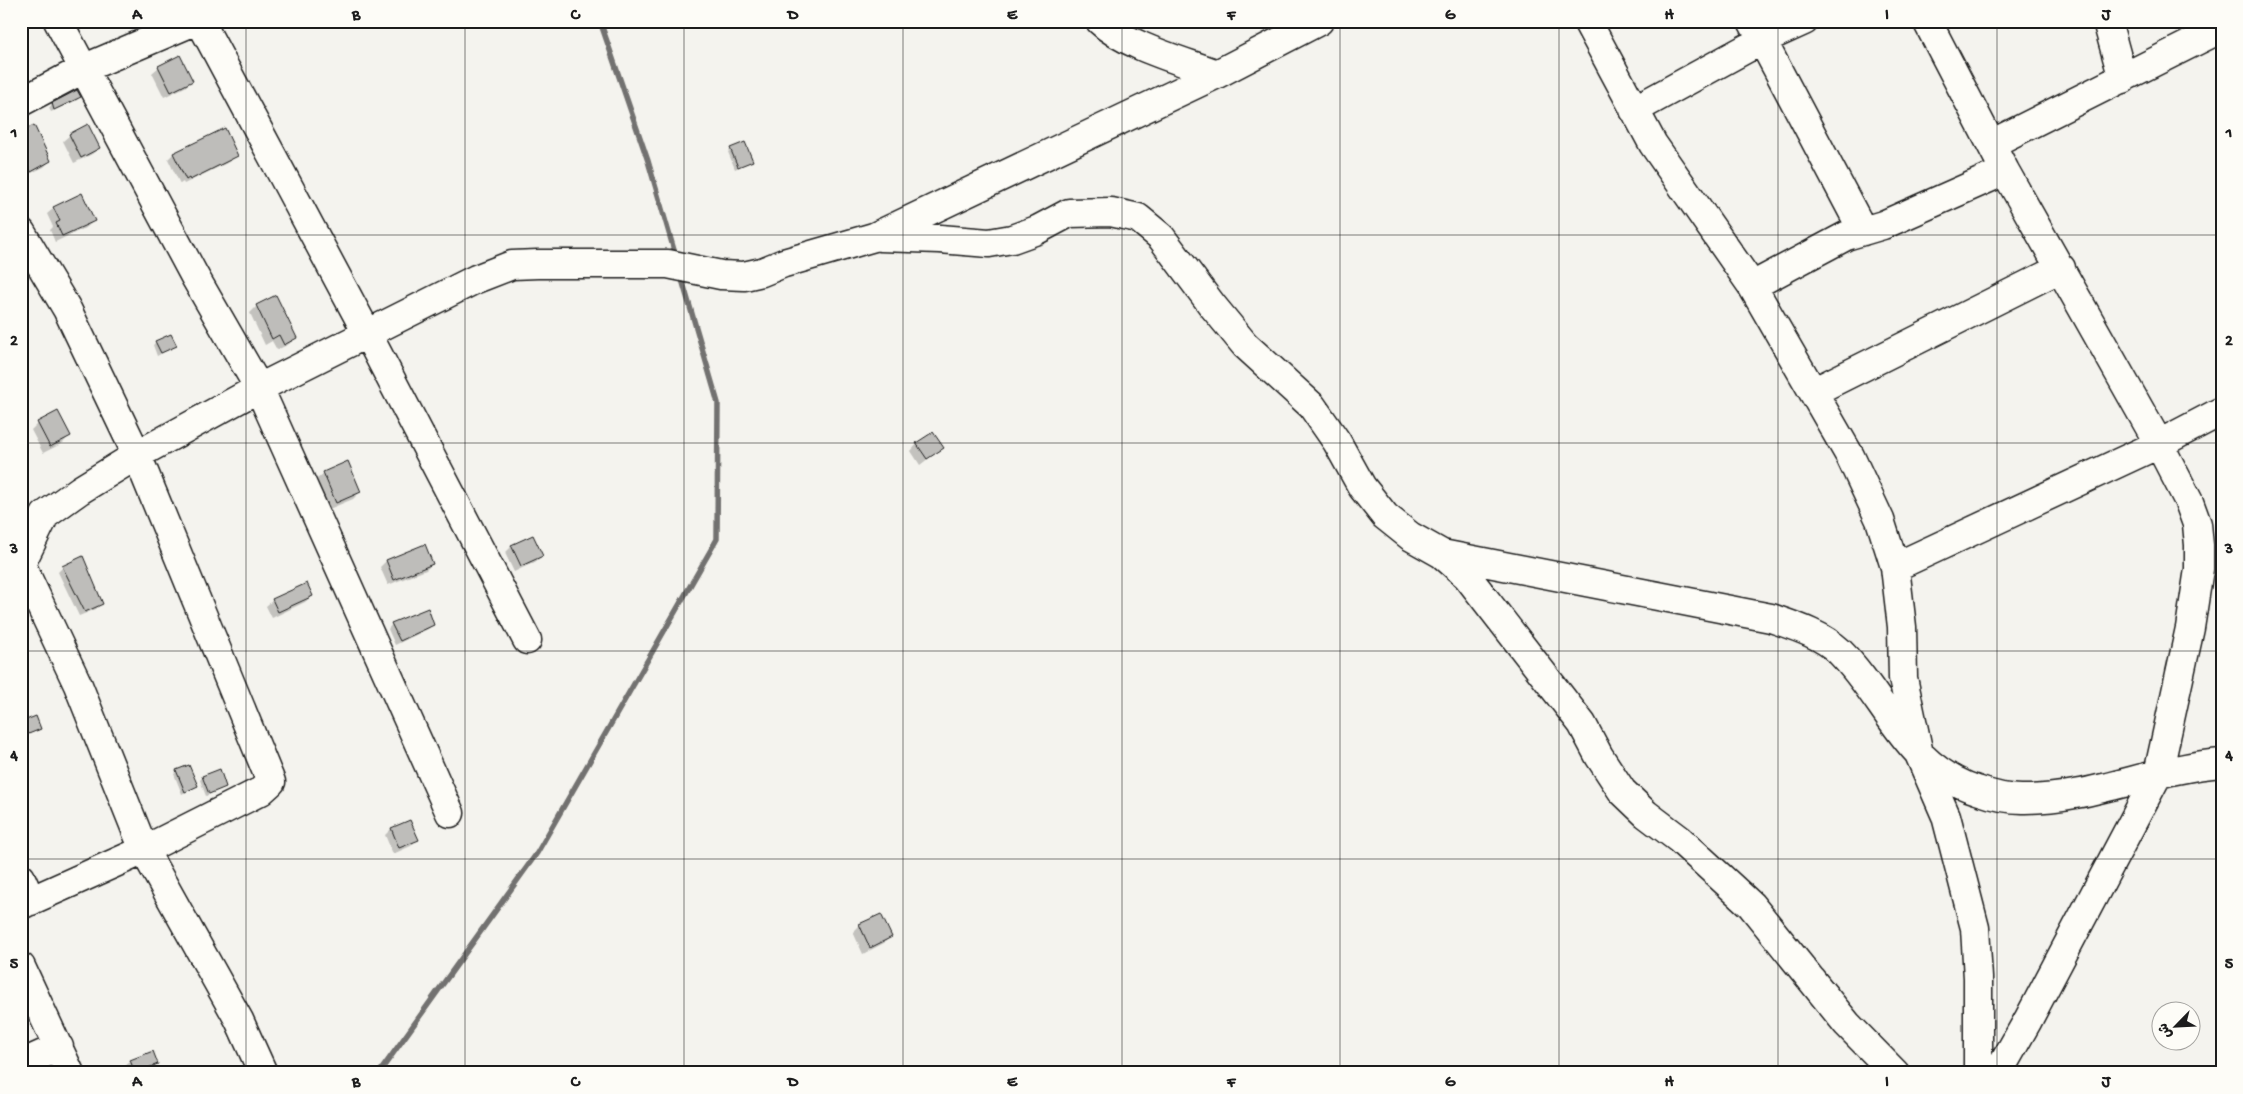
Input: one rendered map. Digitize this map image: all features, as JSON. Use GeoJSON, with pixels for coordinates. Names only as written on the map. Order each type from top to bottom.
{"type":"FeatureCollection","features":[{"type":"Feature","properties":{"kind":"street"},"geometry":{"type":"LineString","coordinates":[[58,21],[85,68],[195,278],[259,388],[450,812]]}},
{"type":"Feature","properties":{"kind":"street"},"geometry":{"type":"LineString","coordinates":[[21,102],[85,68],[195,21]]}},
{"type":"Feature","properties":{"kind":"street"},"geometry":{"type":"LineString","coordinates":[[200,21],[368,335],[527,640]]}},
{"type":"Feature","properties":{"kind":"street"},"geometry":{"type":"LineString","coordinates":[[1100,21],[1106,27],[1131,41],[1218,74]]}},
{"type":"Feature","properties":{"kind":"street"},"geometry":{"type":"LineString","coordinates":[[263,1073],[239,1020],[144,850],[78,685],[21,564],[33,519],[137,455],[259,388],[368,335],[476,279],[512,265],[668,264],[721,275],[744,276],[874,237],[1218,74],[1319,21]]}},
{"type":"Feature","properties":{"kind":"street"},"geometry":{"type":"LineString","coordinates":[[1587,21],[1653,144],[1752,286],[1850,456],[1880,520],[1895,567],[1902,627],[1903,678],[1919,754],[1946,816],[1975,928],[1978,978],[1978,1073]]}},
{"type":"Feature","properties":{"kind":"street"},"geometry":{"type":"LineString","coordinates":[[1634,110],[1757,31],[1804,21]]}},
{"type":"Feature","properties":{"kind":"street"},"geometry":{"type":"LineString","coordinates":[[1928,21],[2005,171],[2159,444],[2197,524],[2199,569],[2190,628],[2158,774],[1998,1073]]}},
{"type":"Feature","properties":{"kind":"street"},"geometry":{"type":"LineString","coordinates":[[2107,21],[2123,79]]}},
{"type":"Feature","properties":{"kind":"street"},"geometry":{"type":"LineString","coordinates":[[1991,144],[2222,28]]}},
{"type":"Feature","properties":{"kind":"street"},"geometry":{"type":"LineString","coordinates":[[1757,31],[1863,231]]}},
{"type":"Feature","properties":{"kind":"street"},"geometry":{"type":"LineString","coordinates":[[1752,286],[1846,236],[1884,225],[2005,171]]}},
{"type":"Feature","properties":{"kind":"street"},"geometry":{"type":"LineString","coordinates":[[874,237],[989,243],[1012,239],[1037,230],[1069,213],[1111,212],[1138,218],[1161,237],[1212,305],[1245,344],[1312,406],[1337,442],[1362,487],[1385,516],[1410,536],[1442,554],[1467,576],[1582,724],[1622,791],[1646,814],[1679,839],[1751,905],[1847,1024],[1895,1073]]}},
{"type":"Feature","properties":{"kind":"street"},"geometry":{"type":"LineString","coordinates":[[21,232],[67,309],[137,455],[271,782],[261,791],[144,850],[24,895]]}},
{"type":"Feature","properties":{"kind":"street"},"geometry":{"type":"LineString","coordinates":[[1813,392],[2061,268]]}},
{"type":"Feature","properties":{"kind":"street"},"geometry":{"type":"LineString","coordinates":[[1895,567],[2159,444],[2222,411]]}},
{"type":"Feature","properties":{"kind":"street"},"geometry":{"type":"LineString","coordinates":[[1442,554],[1771,618],[1809,633],[1837,650],[1856,671],[1906,742],[1934,768],[1961,785],[1989,794],[2021,800],[2089,793],[2200,764],[2222,763]]}},
{"type":"Feature","properties":{"kind":"street"},"geometry":{"type":"LineString","coordinates":[[21,967],[70,1073]]}},
{"type":"Feature","properties":{"kind":"street"},"geometry":{"type":"LineString","coordinates":[[21,1064],[59,1047]]}},
{"type":"Feature","properties":{"kind":"building"},"geometry":{"type":"Polygon","coordinates":[[[180,55],[193,81],[171,92],[158,66],[180,55]]]}},
{"type":"Feature","properties":{"kind":"building"},"geometry":{"type":"Polygon","coordinates":[[[77,90],[81,97],[54,110],[52,103],[77,90]]]}},
{"type":"Feature","properties":{"kind":"building"},"geometry":{"type":"Polygon","coordinates":[[[88,124],[100,148],[81,158],[69,134],[88,124]]]}},
{"type":"Feature","properties":{"kind":"building"},"geometry":{"type":"Polygon","coordinates":[[[34,125],[51,161],[31,172],[21,152],[21,131],[34,125]]]}},
{"type":"Feature","properties":{"kind":"building"},"geometry":{"type":"Polygon","coordinates":[[[225,128],[238,156],[190,180],[189,178],[186,180],[173,153],[225,128]]]}},
{"type":"Feature","properties":{"kind":"building"},"geometry":{"type":"Polygon","coordinates":[[[745,142],[753,161],[738,167],[730,148],[745,142]]]}},
{"type":"Feature","properties":{"kind":"building"},"geometry":{"type":"Polygon","coordinates":[[[82,193],[95,221],[62,236],[56,223],[60,221],[53,207],[82,193]]]}},
{"type":"Feature","properties":{"kind":"building"},"geometry":{"type":"Polygon","coordinates":[[[276,295],[297,338],[284,345],[279,335],[272,339],[256,305],[276,295]]]}},
{"type":"Feature","properties":{"kind":"building"},"geometry":{"type":"Polygon","coordinates":[[[171,334],[177,346],[161,353],[155,341],[171,334]]]}},
{"type":"Feature","properties":{"kind":"building"},"geometry":{"type":"Polygon","coordinates":[[[58,411],[71,436],[50,447],[37,422],[58,411]]]}},
{"type":"Feature","properties":{"kind":"building"},"geometry":{"type":"Polygon","coordinates":[[[933,432],[944,448],[927,459],[916,443],[933,432]]]}},
{"type":"Feature","properties":{"kind":"building"},"geometry":{"type":"Polygon","coordinates":[[[348,461],[361,492],[336,503],[323,472],[348,461]]]}},
{"type":"Feature","properties":{"kind":"building"},"geometry":{"type":"Polygon","coordinates":[[[533,535],[543,556],[521,566],[511,545],[533,535]]]}},
{"type":"Feature","properties":{"kind":"building"},"geometry":{"type":"Polygon","coordinates":[[[425,544],[433,564],[394,580],[386,560],[425,544]]]}},
{"type":"Feature","properties":{"kind":"building"},"geometry":{"type":"Polygon","coordinates":[[[83,556],[103,604],[85,612],[62,566],[83,556]]]}},
{"type":"Feature","properties":{"kind":"building"},"geometry":{"type":"Polygon","coordinates":[[[307,583],[313,596],[278,612],[272,599],[307,583]]]}},
{"type":"Feature","properties":{"kind":"building"},"geometry":{"type":"Polygon","coordinates":[[[428,608],[434,625],[400,641],[391,623],[428,608]]]}},
{"type":"Feature","properties":{"kind":"building"},"geometry":{"type":"Polygon","coordinates":[[[36,716],[41,729],[21,737],[21,722],[36,716]]]}},
{"type":"Feature","properties":{"kind":"building"},"geometry":{"type":"Polygon","coordinates":[[[189,765],[198,786],[185,792],[176,770],[189,765]]]}},
{"type":"Feature","properties":{"kind":"building"},"geometry":{"type":"Polygon","coordinates":[[[220,769],[226,787],[209,794],[202,776],[220,769]]]}},
{"type":"Feature","properties":{"kind":"building"},"geometry":{"type":"Polygon","coordinates":[[[410,820],[419,840],[399,848],[391,828],[410,820]]]}},
{"type":"Feature","properties":{"kind":"building"},"geometry":{"type":"Polygon","coordinates":[[[881,914],[892,937],[870,948],[859,924],[881,914]]]}},
{"type":"Feature","properties":{"kind":"building"},"geometry":{"type":"Polygon","coordinates":[[[153,1051],[158,1064],[135,1073],[130,1060],[153,1051]]]}},
{"type":"Feature","properties":{"kind":"waterway"},"geometry":{"type":"LineString","coordinates":[[600,21],[648,161],[676,257]]}},
{"type":"Feature","properties":{"kind":"waterway"},"geometry":{"type":"LineString","coordinates":[[379,1073],[537,853],[717,539],[718,403],[681,276]]}}]}
